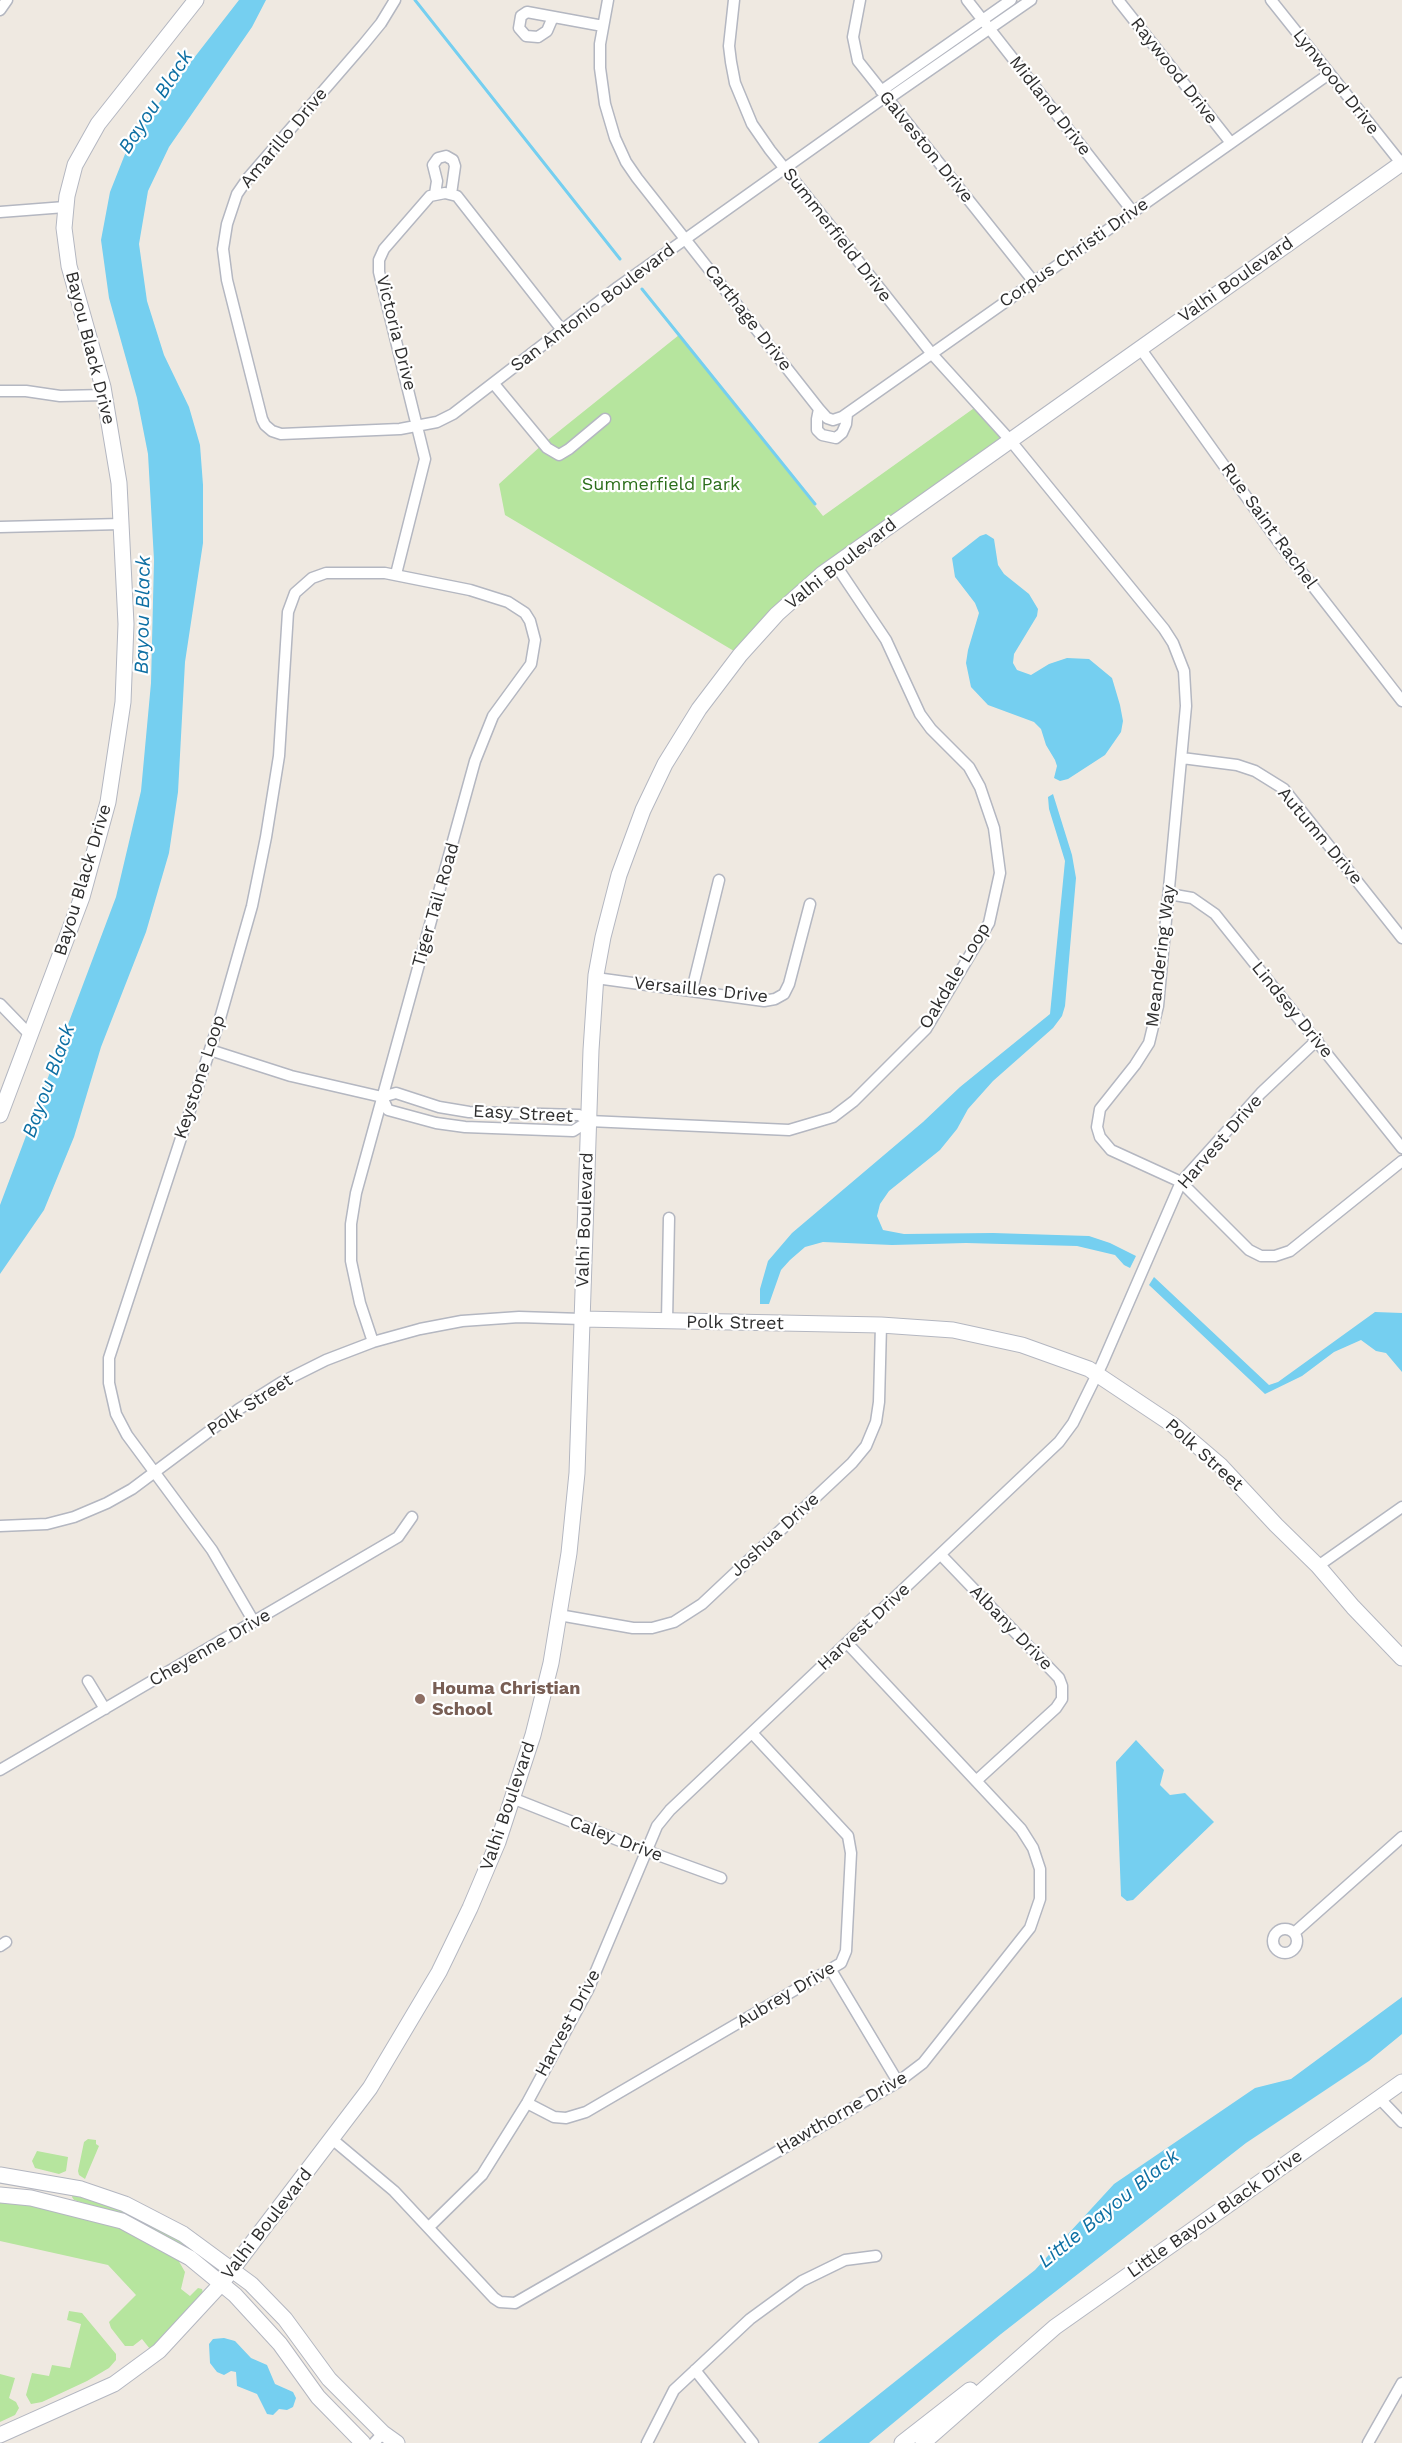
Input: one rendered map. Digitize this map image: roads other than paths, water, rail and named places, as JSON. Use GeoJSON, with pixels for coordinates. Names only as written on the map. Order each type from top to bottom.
{"type":"FeatureCollection","features":[{"type":"Feature","properties":{"kind":"street"},"geometry":{"type":"LineString","coordinates":[[0,10],[7,0]]}},
{"type":"Feature","properties":{"kind":"street","name":"Bayou Black Drive"},"geometry":{"type":"LineString","coordinates":[[0,1115],[82,897],[108,802],[119,737],[126,666],[119,483],[105,395],[69,266],[64,228],[65,207],[71,175],[84,146],[98,124],[196,0]]}},
{"type":"Feature","properties":{"kind":"street","name":"Amarillo Drive"},"geometry":{"type":"LineString","coordinates":[[272,431],[262,419],[227,280],[223,249],[231,210],[248,177],[363,45],[381,23],[395,0]]}},
{"type":"Feature","properties":{"kind":"street","name":"Carthage Drive"},"geometry":{"type":"LineString","coordinates":[[608,0],[603,26],[600,68],[605,104],[615,138],[637,178],[819,409],[817,430],[829,438],[836,438],[842,434],[847,414]]}},
{"type":"Feature","properties":{"kind":"street","name":"Summerfield Drive"},"geometry":{"type":"LineString","coordinates":[[734,0],[729,46],[735,83],[752,124],[932,354],[1010,440]]}},
{"type":"Feature","properties":{"kind":"street","name":"Galveston Drive"},"geometry":{"type":"LineString","coordinates":[[860,0],[853,37],[858,61],[1034,282]]}},
{"type":"Feature","properties":{"kind":"street","name":"Midland Drive"},"geometry":{"type":"LineString","coordinates":[[967,0],[1133,212]]}},
{"type":"Feature","properties":{"kind":"street","name":"San Antonio Boulevard"},"geometry":{"type":"LineString","coordinates":[[986,24],[1011,0]]}},
{"type":"Feature","properties":{"kind":"street","name":"San Antonio Boulevard"},"geometry":{"type":"LineString","coordinates":[[272,431],[281,434],[419,427],[453,414],[562,330],[784,167],[986,24],[1031,0]]}},
{"type":"Feature","properties":{"kind":"street","name":"Raywood Drive"},"geometry":{"type":"LineString","coordinates":[[1118,0],[1231,143]]}},
{"type":"Feature","properties":{"kind":"street","name":"Lynwood Drive"},"geometry":{"type":"LineString","coordinates":[[1271,0],[1402,163]]}},
{"type":"Feature","properties":{"kind":"street"},"geometry":{"type":"LineString","coordinates":[[553,17],[603,26]]}},
{"type":"Feature","properties":{"kind":"street","name":"Corpus Christi Drive"},"geometry":{"type":"LineString","coordinates":[[847,414],[1329,74]]}},
{"type":"Feature","properties":{"kind":"street"},"geometry":{"type":"LineString","coordinates":[[451,195],[456,166],[453,160],[446,156],[438,158],[433,165],[437,181],[435,194],[457,196],[562,330]]}},
{"type":"Feature","properties":{"kind":"street","name":"Valhi Boulevard"},"geometry":{"type":"LineString","coordinates":[[0,2435],[114,2384],[159,2351],[221,2284],[370,2088],[439,1972],[479,1886],[533,1735],[551,1663],[559,1615],[569,1553],[577,1473],[591,1050],[596,978],[603,937],[619,875],[643,810],[665,764],[699,709],[740,655],[777,614],[835,564],[1402,163]]}},
{"type":"Feature","properties":{"kind":"street","name":"Victoria Drive"},"geometry":{"type":"LineString","coordinates":[[396,574],[425,459],[419,427],[379,272],[379,260],[384,249],[430,196],[435,194]]}},
{"type":"Feature","properties":{"kind":"street"},"geometry":{"type":"LineString","coordinates":[[0,213],[65,207]]}},
{"type":"Feature","properties":{"kind":"street","name":"Rue Saint Rachel"},"geometry":{"type":"LineString","coordinates":[[1140,348],[1280,544],[1402,701]]}},
{"type":"Feature","properties":{"kind":"street"},"geometry":{"type":"LineString","coordinates":[[494,384],[547,448],[559,455],[605,419]]}},
{"type":"Feature","properties":{"kind":"street"},"geometry":{"type":"LineString","coordinates":[[0,391],[26,391],[60,396],[105,395]]}},
{"type":"Feature","properties":{"kind":"street"},"geometry":{"type":"LineString","coordinates":[[819,409],[827,418],[833,420],[847,414]]}},
{"type":"Feature","properties":{"kind":"street","name":"Meandering Way"},"geometry":{"type":"LineString","coordinates":[[1010,440],[1164,629],[1173,643],[1184,670],[1186,690],[1182,758],[1158,1006],[1149,1043],[1136,1065],[1104,1101],[1097,1119],[1100,1137],[1111,1150],[1181,1182],[1248,1250],[1261,1256],[1275,1256],[1290,1251],[1402,1161]]}},
{"type":"Feature","properties":{"kind":"street"},"geometry":{"type":"LineString","coordinates":[[0,527],[121,524]]}},
{"type":"Feature","properties":{"kind":"street","name":"Oakdale Loop"},"geometry":{"type":"LineString","coordinates":[[589,1121],[789,1130],[833,1117],[854,1101],[926,1029],[989,922],[1000,873],[999,850],[980,787],[969,767],[931,729],[920,714],[886,640],[835,564]]}},
{"type":"Feature","properties":{"kind":"street","name":"Keystone Loop"},"geometry":{"type":"LineString","coordinates":[[254,1622],[212,1550],[127,1435],[116,1414],[109,1383],[109,1358],[210,1050],[239,954],[266,837],[279,756],[288,612],[292,598],[312,578],[326,573],[396,574]]}},
{"type":"Feature","properties":{"kind":"street","name":"Tiger Tail Road"},"geometry":{"type":"LineString","coordinates":[[373,1342],[354,1282],[351,1260],[351,1224],[356,1193],[479,751],[493,716],[531,664],[536,648],[530,621],[525,614],[508,602],[460,587],[396,574]]}},
{"type":"Feature","properties":{"kind":"street","name":"Autumn Drive"},"geometry":{"type":"LineString","coordinates":[[1182,758],[1237,765],[1255,771],[1284,789],[1402,938]]}},
{"type":"Feature","properties":{"kind":"street"},"geometry":{"type":"LineString","coordinates":[[692,990],[719,880]]}},
{"type":"Feature","properties":{"kind":"street","name":"Lindsey Drive"},"geometry":{"type":"LineString","coordinates":[[1168,894],[1192,898],[1215,914],[1402,1148]]}},
{"type":"Feature","properties":{"kind":"street","name":"Versailles Drive"},"geometry":{"type":"LineString","coordinates":[[596,978],[764,1000],[775,999],[784,994],[789,984],[810,904]]}},
{"type":"Feature","properties":{"kind":"street"},"geometry":{"type":"LineString","coordinates":[[0,1004],[31,1036]]}},
{"type":"Feature","properties":{"kind":"street","name":"Harvest Drive"},"geometry":{"type":"LineString","coordinates":[[429,2227],[482,2175],[526,2103],[588,1990],[651,1835],[663,1817],[1059,1442],[1073,1423],[1098,1373],[1181,1182],[1261,1093],[1317,1040]]}},
{"type":"Feature","properties":{"kind":"street","name":"Easy Street"},"geometry":{"type":"LineString","coordinates":[[210,1050],[291,1076],[382,1097],[396,1093],[439,1107],[480,1113],[579,1115],[589,1121],[573,1131],[479,1128],[436,1123],[388,1110],[382,1097]]}},
{"type":"Feature","properties":{"kind":"street"},"geometry":{"type":"LineString","coordinates":[[479,1128],[480,1113]]}},
{"type":"Feature","properties":{"kind":"street"},"geometry":{"type":"LineString","coordinates":[[667,1321],[669,1218]]}},
{"type":"Feature","properties":{"kind":"street","name":"Polk Street"},"geometry":{"type":"LineString","coordinates":[[0,1526],[47,1524],[74,1517],[107,1503],[132,1489],[239,1409],[282,1382],[326,1360],[373,1342],[420,1329],[462,1321],[519,1317],[881,1325],[953,1330],[990,1337],[1063,1358],[1098,1373],[1173,1425],[1209,1455],[1318,1566],[1402,1658]]}},
{"type":"Feature","properties":{"kind":"street","name":"Joshua Drive"},"geometry":{"type":"LineString","coordinates":[[559,1615],[633,1628],[652,1628],[674,1622],[702,1604],[852,1463],[866,1446],[876,1422],[879,1402],[881,1325]]}},
{"type":"Feature","properties":{"kind":"street"},"geometry":{"type":"LineString","coordinates":[[1318,1566],[1402,1507]]}},
{"type":"Feature","properties":{"kind":"street","name":"Cheyenne Drive"},"geometry":{"type":"LineString","coordinates":[[0,1770],[398,1537],[412,1517]]}},
{"type":"Feature","properties":{"kind":"street","name":"Albany Drive"},"geometry":{"type":"LineString","coordinates":[[941,1555],[1059,1678],[1062,1686],[1062,1699],[1056,1708],[976,1781]]}},
{"type":"Feature","properties":{"kind":"street","name":"Hawthorne Drive"},"geometry":{"type":"LineString","coordinates":[[332,2139],[394,2190],[494,2298],[500,2302],[515,2303],[917,2069],[930,2056],[1021,1942],[1038,1909],[1041,1879],[1033,1848],[1021,1829],[848,1643]]}},
{"type":"Feature","properties":{"kind":"street"},"geometry":{"type":"LineString","coordinates":[[88,1681],[105,1709]]}},
{"type":"Feature","properties":{"kind":"street","name":"Aubrey Drive"},"geometry":{"type":"LineString","coordinates":[[526,2103],[554,2117],[566,2118],[586,2112],[840,1963],[846,1951],[851,1853],[848,1836],[752,1733]]}},
{"type":"Feature","properties":{"kind":"street","name":"Caley Drive"},"geometry":{"type":"LineString","coordinates":[[512,1798],[645,1851],[721,1878]]}},
{"type":"Feature","properties":{"kind":"street"},"geometry":{"type":"LineString","coordinates":[[1294,1934],[1402,1837]]}},
{"type":"Feature","properties":{"kind":"street"},"geometry":{"type":"LineString","coordinates":[[831,1970],[898,2082]]}},
{"type":"Feature","properties":{"kind":"street","name":"Little Bayou Black Drive"},"geometry":{"type":"LineString","coordinates":[[933,2440],[1030,2348],[1150,2258],[1234,2202],[1402,2082]]}},
{"type":"Feature","properties":{"kind":"street"},"geometry":{"type":"LineString","coordinates":[[1379,2098],[1402,2122]]}},
{"type":"Feature","properties":{"kind":"street"},"geometry":{"type":"LineString","coordinates":[[0,2175],[57,2183],[125,2204],[183,2234],[251,2284],[285,2319],[329,2379],[378,2438],[397,2443]]}},
{"type":"Feature","properties":{"kind":"street"},"geometry":{"type":"LineString","coordinates":[[0,2195],[31,2198],[122,2221],[190,2258],[235,2295],[280,2344],[318,2397],[363,2443]]}},
{"type":"Feature","properties":{"kind":"street"},"geometry":{"type":"LineString","coordinates":[[647,2443],[674,2390],[750,2319],[802,2281],[845,2260],[876,2256]]}},
{"type":"Feature","properties":{"kind":"street","name":"Little Bayou Black Drive"},"geometry":{"type":"LineString","coordinates":[[902,2443],[1007,2361],[1030,2348]]}},
{"type":"Feature","properties":{"kind":"street"},"geometry":{"type":"LineString","coordinates":[[695,2370],[753,2443]]}},
{"type":"Feature","properties":{"kind":"street"},"geometry":{"type":"LineString","coordinates":[[1368,2443],[1402,2383]]}},
{"type":"Feature","properties":{"kind":"water","name":"Bayou Black"},"geometry":{"type":"Polygon","coordinates":[[[239,0],[266,0],[252,27],[169,147],[148,191],[139,244],[147,301],[164,355],[189,407],[200,445],[203,485],[203,543],[185,662],[178,792],[169,853],[146,932],[101,1047],[74,1137],[44,1210],[0,1274],[0,1205],[116,897],[141,791],[151,683],[154,560],[148,454],[137,398],[109,298],[101,240],[110,192],[131,139],[239,0]]]}},
{"type":"Feature","properties":{"kind":"water"},"geometry":{"type":"Polygon","coordinates":[[[986,534],[994,539],[998,565],[1004,574],[1029,594],[1038,609],[1037,616],[1014,654],[1013,663],[1017,670],[1031,675],[1049,664],[1067,658],[1089,659],[1112,678],[1123,721],[1121,732],[1105,755],[1068,779],[1060,781],[1054,778],[1057,766],[1055,760],[1046,745],[1041,729],[1034,722],[988,705],[971,687],[966,663],[979,613],[975,603],[955,577],[952,558],[980,536],[986,534]]]}},
{"type":"Feature","properties":{"kind":"water"},"geometry":{"type":"Polygon","coordinates":[[[1053,794],[1072,855],[1076,878],[1065,1006],[1062,1016],[1053,1028],[993,1081],[968,1109],[957,1129],[940,1150],[889,1191],[880,1204],[877,1216],[883,1230],[904,1234],[993,1233],[1089,1236],[1136,1256],[1130,1268],[1115,1255],[1077,1246],[966,1243],[892,1245],[823,1242],[805,1247],[790,1260],[781,1270],[769,1304],[760,1304],[760,1289],[768,1261],[792,1233],[923,1122],[960,1087],[1050,1014],[1065,861],[1049,809],[1048,797],[1053,794]]]}},
{"type":"Feature","properties":{"kind":"water"},"geometry":{"type":"Polygon","coordinates":[[[1154,1277],[1269,1385],[1278,1382],[1375,1312],[1402,1313],[1402,1372],[1386,1353],[1376,1351],[1361,1340],[1334,1352],[1302,1376],[1265,1394],[1149,1285],[1154,1277]]]}},
{"type":"Feature","properties":{"kind":"water"},"geometry":{"type":"Polygon","coordinates":[[[1136,1740],[1164,1770],[1160,1785],[1170,1795],[1185,1793],[1214,1822],[1133,1900],[1127,1901],[1121,1896],[1116,1762],[1136,1740]]]}},
{"type":"Feature","properties":{"kind":"water","name":"Little Bayou Black"},"geometry":{"type":"Polygon","coordinates":[[[1402,1997],[1402,2034],[1369,2061],[1246,2143],[1001,2334],[869,2443],[818,2443],[1035,2270],[1114,2184],[1255,2088],[1291,2079],[1402,1997]]]}},
{"type":"Feature","properties":{"kind":"water"},"geometry":{"type":"Polygon","coordinates":[[[224,2338],[235,2341],[251,2358],[267,2365],[275,2384],[293,2392],[296,2398],[293,2407],[287,2410],[279,2409],[273,2415],[267,2414],[257,2394],[237,2386],[236,2372],[231,2371],[224,2375],[217,2372],[210,2363],[209,2344],[213,2339],[224,2338]]]}},
{"type":"Feature","properties":{"kind":"waterway"},"geometry":{"type":"LineString","coordinates":[[415,0],[620,259]]}},
{"type":"Feature","properties":{"kind":"waterway"},"geometry":{"type":"LineString","coordinates":[[642,289],[815,504]]}},
{"type":"Feature","properties":{"kind":"place","name":"Houma Christian School"},"geometry":{"type":"Point","coordinates":[420,1699]}},
{"type":"Feature","properties":{"kind":"park label","name":"Summerfield Park"},"geometry":{"type":"Point","coordinates":[661,485]}}]}
